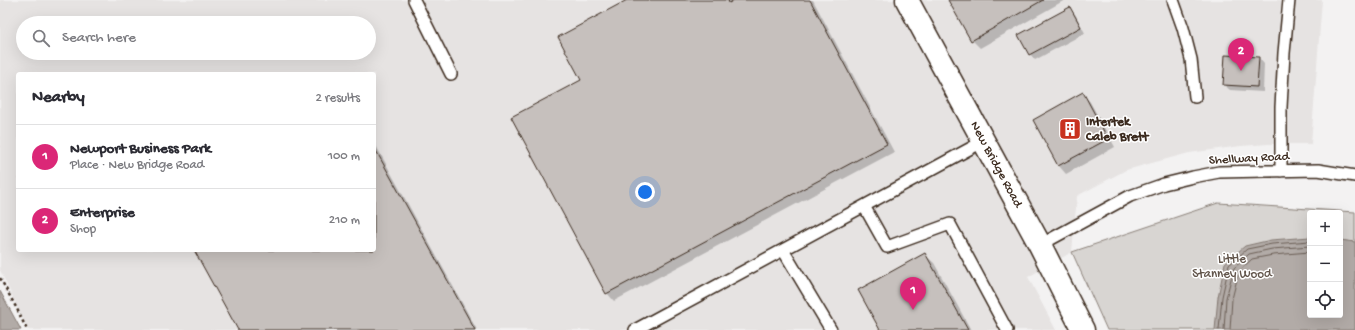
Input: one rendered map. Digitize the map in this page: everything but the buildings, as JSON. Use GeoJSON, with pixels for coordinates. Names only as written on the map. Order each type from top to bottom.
{"type":"FeatureCollection","features":[{"type":"Feature","properties":{"kind":"street","name":"New Bridge Road"},"geometry":{"type":"LineString","coordinates":[[907,0],[1040,245],[1083,330]]}},
{"type":"Feature","properties":{"kind":"lane"},"geometry":{"type":"LineString","coordinates":[[414,0],[451,74]]}},
{"type":"Feature","properties":{"kind":"lane"},"geometry":{"type":"LineString","coordinates":[[1173,0],[1183,28],[1191,59],[1195,97]]}},
{"type":"Feature","properties":{"kind":"lane"},"geometry":{"type":"LineString","coordinates":[[1281,171],[1281,107],[1289,0]]}},
{"type":"Feature","properties":{"kind":"lane"},"geometry":{"type":"LineString","coordinates":[[634,330],[984,141]]}},
{"type":"Feature","properties":{"kind":"lane","name":"Shellway Road"},"geometry":{"type":"LineString","coordinates":[[1040,245],[1130,196],[1164,184],[1219,172],[1318,170],[1355,176]]}},
{"type":"Feature","properties":{"kind":"lane"},"geometry":{"type":"LineString","coordinates":[[864,206],[887,247],[950,224],[1007,330]]}},
{"type":"Feature","properties":{"kind":"lane"},"geometry":{"type":"LineString","coordinates":[[783,250],[831,330]]}},
{"type":"Feature","properties":{"kind":"path"},"geometry":{"type":"LineString","coordinates":[[0,278],[17,308],[27,330]]}},
{"type":"Feature","properties":{"kind":"shaded area"},"geometry":{"type":"Polygon","coordinates":[[[0,0],[1322,0],[1311,144],[1241,146],[1189,153],[1126,170],[1077,196],[1072,252],[1028,277],[1056,330],[28,330],[0,270],[0,0]]]}},
{"type":"Feature","properties":{"kind":"green space","name":"Little Stanney Wood"},"geometry":{"type":"Polygon","coordinates":[[[1218,203],[1325,210],[1307,210],[1307,318],[1343,318],[1343,211],[1355,212],[1355,330],[1107,330],[1072,252],[1218,203]]]}},
{"type":"Feature","properties":{"kind":"water"},"geometry":{"type":"Polygon","coordinates":[[[1307,237],[1307,318],[1343,318],[1343,240],[1355,242],[1355,330],[1215,330],[1218,297],[1225,263],[1245,246],[1271,240],[1307,237]]]}},
{"type":"Feature","properties":{"kind":"water"},"geometry":{"type":"Polygon","coordinates":[[[0,291],[21,330],[0,330],[0,291]]]}},
{"type":"Feature","properties":{"kind":"place","name":"Enterprise"},"geometry":{"type":"Point","coordinates":[1241,71]}},
{"type":"Feature","properties":{"kind":"place","name":"Intertek Caleb Brett"},"geometry":{"type":"Point","coordinates":[1070,129]}},
{"type":"Feature","properties":{"kind":"place","name":"Newport Business Park"},"geometry":{"type":"Point","coordinates":[913,310]}}]}
